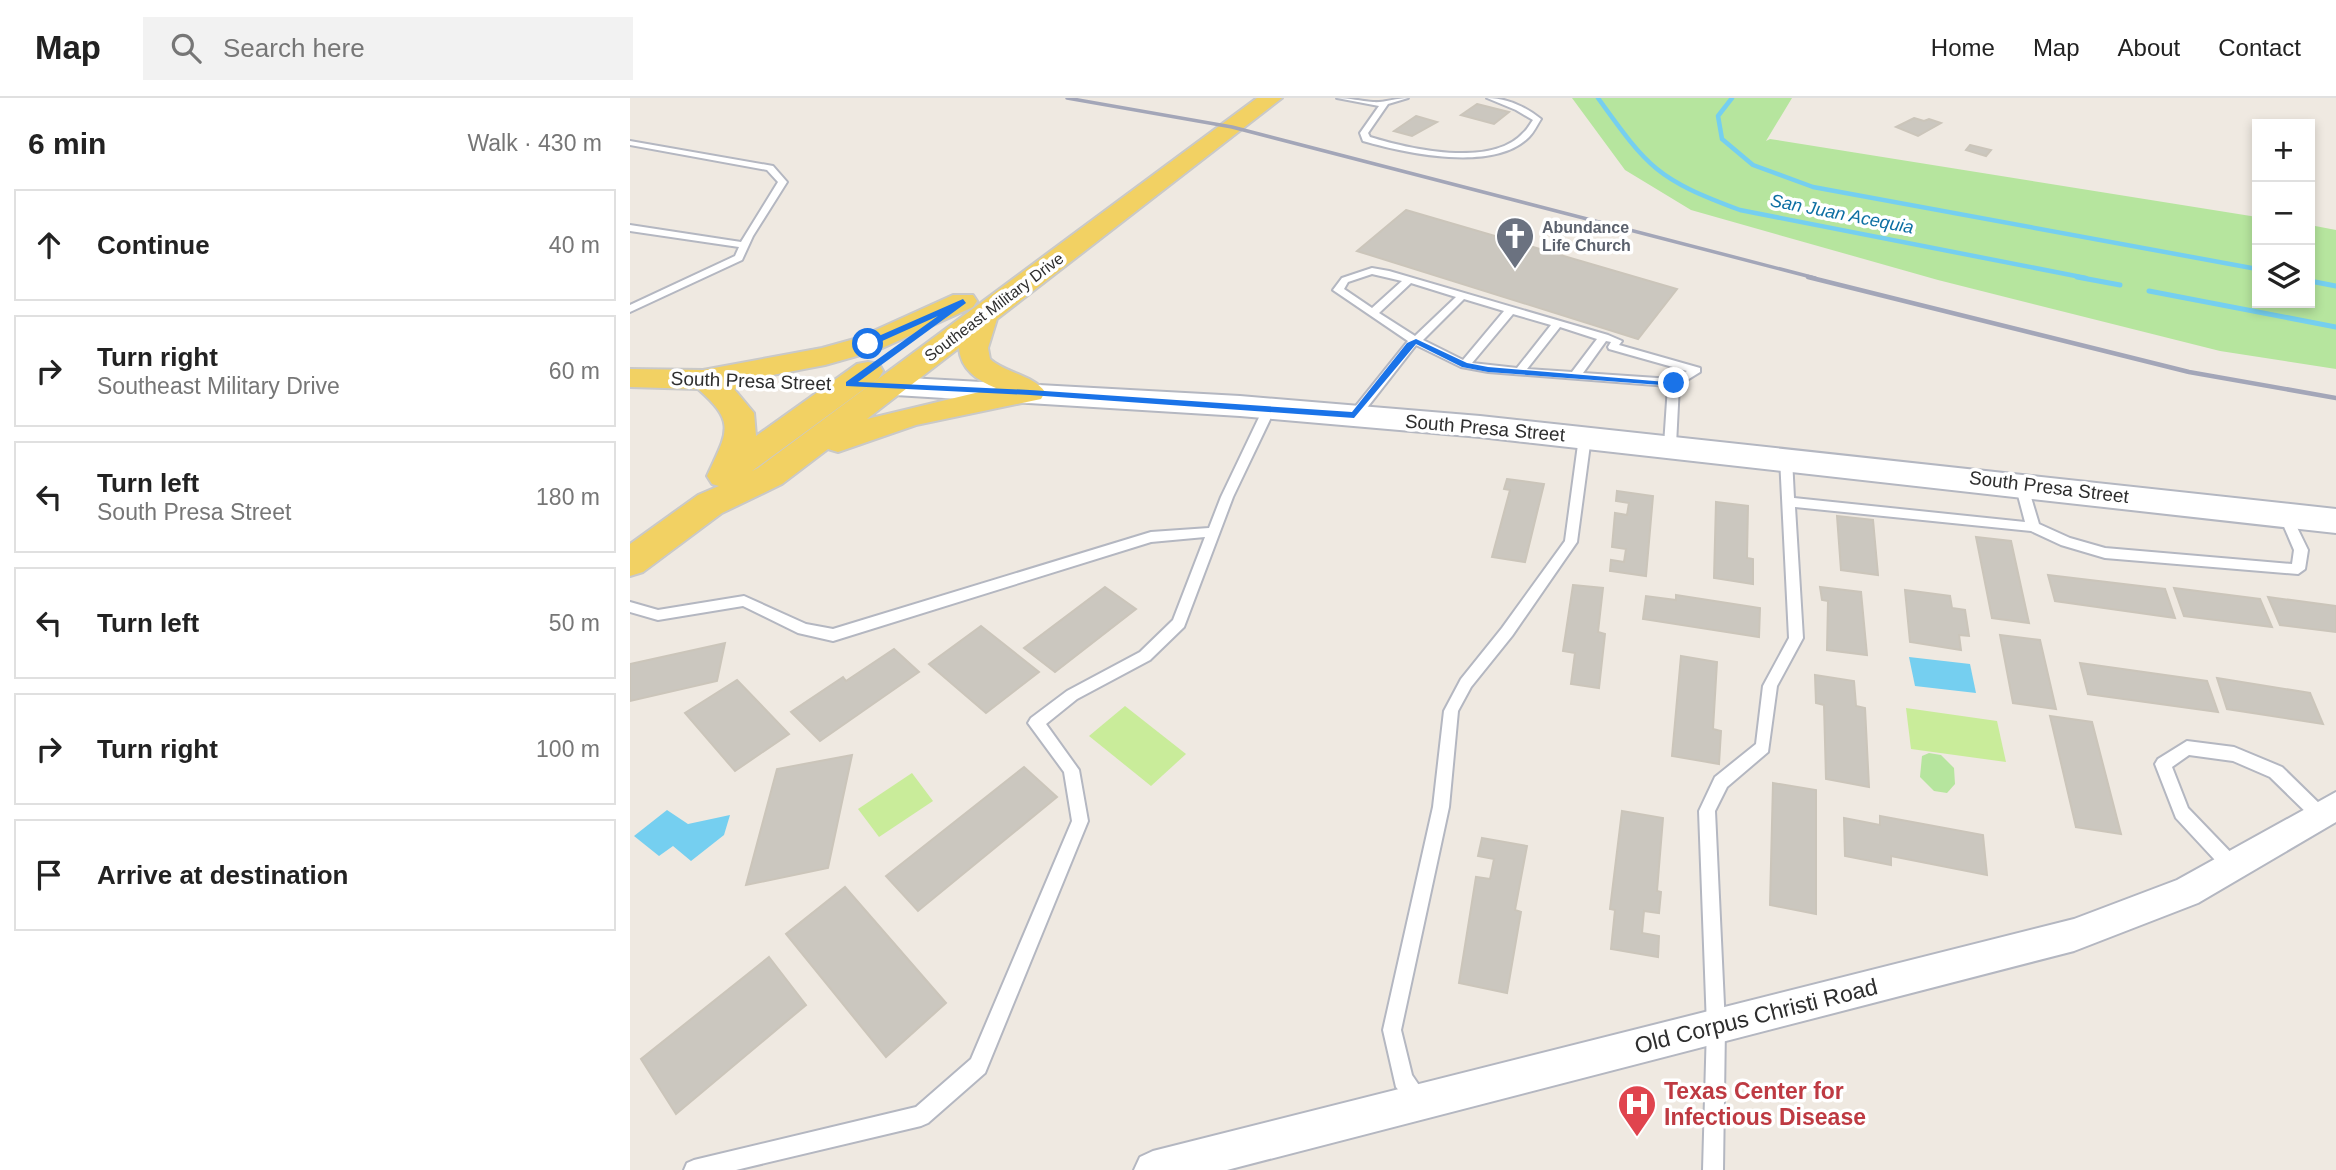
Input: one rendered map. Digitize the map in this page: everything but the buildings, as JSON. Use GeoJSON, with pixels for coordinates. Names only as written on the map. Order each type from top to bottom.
{"type":"FeatureCollection","features":[{"type":"Feature","properties":{"kind":"main road","name":"Southeast Military Drive"},"geometry":{"type":"LineString","coordinates":[[717,489],[769,476],[890,387],[973,308],[1239,98]]}},
{"type":"Feature","properties":{"kind":"main road","name":"Southeast Military Drive"},"geometry":{"type":"LineString","coordinates":[[630,563],[717,489],[849,384],[973,308],[1272,98]]}},
{"type":"Feature","properties":{"kind":"main road"},"geometry":{"type":"LineString","coordinates":[[705,379],[825,356],[973,308],[971,352],[976,362],[984,370],[1030,392]]}},
{"type":"Feature","properties":{"kind":"main road","name":"South Presa Street"},"geometry":{"type":"LineString","coordinates":[[630,378],[1030,392],[1354,415],[1670,445],[2336,521]]}},
{"type":"Feature","properties":{"kind":"main road"},"geometry":{"type":"LineString","coordinates":[[705,379],[732,401],[742,416],[741,440],[717,489]]}},
{"type":"Feature","properties":{"kind":"main road"},"geometry":{"type":"LineString","coordinates":[[788,463],[896,419],[1030,392]]}},
{"type":"Feature","properties":{"kind":"street","name":"Old Corpus Christi Road"},"geometry":{"type":"LineString","coordinates":[[1153,1170],[2074,935],[2187,892],[2328,811]]}},
{"type":"Feature","properties":{"kind":"lane"},"geometry":{"type":"LineString","coordinates":[[1341,98],[1375,105],[1404,98]]}},
{"type":"Feature","properties":{"kind":"lane"},"geometry":{"type":"LineString","coordinates":[[1385,103],[1364,133],[1366,139],[1417,150],[1477,156],[1502,152],[1535,126],[1537,119],[1519,108],[1491,98]]}},
{"type":"Feature","properties":{"kind":"lane"},"geometry":{"type":"LineString","coordinates":[[630,144],[769,168],[783,182],[744,245],[739,258],[630,309]]}},
{"type":"Feature","properties":{"kind":"lane"},"geometry":{"type":"LineString","coordinates":[[630,228],[744,245]]}},
{"type":"Feature","properties":{"kind":"lane"},"geometry":{"type":"LineString","coordinates":[[1371,271],[1408,281],[1617,341],[1613,347],[1696,370],[1674,383],[1519,372],[1465,365],[1416,341],[1338,290],[1345,280],[1371,271]]}},
{"type":"Feature","properties":{"kind":"lane"},"geometry":{"type":"LineString","coordinates":[[1373,313],[1408,281]]}},
{"type":"Feature","properties":{"kind":"lane"},"geometry":{"type":"LineString","coordinates":[[1354,415],[1410,344],[1463,295]]}},
{"type":"Feature","properties":{"kind":"lane"},"geometry":{"type":"LineString","coordinates":[[1465,365],[1511,309]]}},
{"type":"Feature","properties":{"kind":"lane"},"geometry":{"type":"LineString","coordinates":[[1519,372],[1558,323]]}},
{"type":"Feature","properties":{"kind":"lane"},"geometry":{"type":"LineString","coordinates":[[1575,376],[1604,337]]}},
{"type":"Feature","properties":{"kind":"lane"},"geometry":{"type":"LineString","coordinates":[[1670,445],[1674,383]]}},
{"type":"Feature","properties":{"kind":"lane"},"geometry":{"type":"LineString","coordinates":[[694,1170],[921,1116],[978,1066],[1080,821],[1071,769],[1036,723],[1072,695],[1145,656],[1179,623],[1214,532],[1269,409]]}},
{"type":"Feature","properties":{"kind":"lane"},"geometry":{"type":"LineString","coordinates":[[1420,1102],[1403,1080],[1392,1030],[1441,807],[1451,711],[1466,683],[1507,632],[1571,542],[1585,437]]}},
{"type":"Feature","properties":{"kind":"lane"},"geometry":{"type":"LineString","coordinates":[[1713,1170],[1716,1026],[1707,811],[1721,782],[1763,747],[1770,686],[1796,638],[1786,458]]}},
{"type":"Feature","properties":{"kind":"lane"},"geometry":{"type":"LineString","coordinates":[[2021,484],[2033,527]]}},
{"type":"Feature","properties":{"kind":"lane"},"geometry":{"type":"LineString","coordinates":[[1789,502],[2033,527],[2066,542],[2105,553],[2298,569],[2301,550],[2285,515]]}},
{"type":"Feature","properties":{"kind":"lane"},"geometry":{"type":"LineString","coordinates":[[630,607],[658,615],[744,601],[803,629],[833,635],[1151,537],[1214,532]]}},
{"type":"Feature","properties":{"kind":"lane"},"geometry":{"type":"LineString","coordinates":[[2233,867],[2182,813],[2163,764],[2187,747],[2234,754],[2276,772],[2328,811]]}},
{"type":"Feature","properties":{"kind":"green space"},"geometry":{"type":"Polygon","coordinates":[[[1572,98],[1792,98],[1766,141],[1770,139],[2252,216],[2252,308],[2315,308],[2315,226],[2336,230],[2336,369],[2220,351],[1938,280],[1691,210],[1625,170],[1572,98]]]}},
{"type":"Feature","properties":{"kind":"green space"},"geometry":{"type":"Polygon","coordinates":[[[1125,706],[1186,754],[1151,786],[1089,736],[1125,706]]]}},
{"type":"Feature","properties":{"kind":"green space"},"geometry":{"type":"Polygon","coordinates":[[[1906,708],[1997,721],[2006,762],[1911,749],[1906,708]]]}},
{"type":"Feature","properties":{"kind":"green space"},"geometry":{"type":"Polygon","coordinates":[[[1929,753],[1941,755],[1954,768],[1955,784],[1947,793],[1934,791],[1920,777],[1922,756],[1929,753]]]}},
{"type":"Feature","properties":{"kind":"green space"},"geometry":{"type":"Polygon","coordinates":[[[912,773],[933,801],[879,837],[858,809],[912,773]]]}},
{"type":"Feature","properties":{"kind":"water"},"geometry":{"type":"Polygon","coordinates":[[[1909,657],[1970,664],[1976,693],[1915,686],[1909,657]]]}},
{"type":"Feature","properties":{"kind":"water"},"geometry":{"type":"Polygon","coordinates":[[[667,810],[688,824],[730,815],[724,835],[691,861],[673,846],[659,856],[634,836],[667,810]]]}},
{"type":"Feature","properties":{"kind":"waterway","name":"San Juan Acequia"},"geometry":{"type":"LineString","coordinates":[[1598,98],[1630,141],[1657,169],[1690,189],[1740,210],[2086,278]]}},
{"type":"Feature","properties":{"kind":"waterway"},"geometry":{"type":"LineString","coordinates":[[1732,98],[1718,116],[1722,139],[1753,165],[1813,187],[2252,268]]}},
{"type":"Feature","properties":{"kind":"waterway","name":"San Juan Acequia"},"geometry":{"type":"LineString","coordinates":[[2077,277],[2120,285]]}},
{"type":"Feature","properties":{"kind":"waterway"},"geometry":{"type":"LineString","coordinates":[[2315,282],[2336,286]]}},
{"type":"Feature","properties":{"kind":"waterway","name":"San Juan Acequia"},"geometry":{"type":"LineString","coordinates":[[2149,291],[2336,327]]}},
{"type":"Feature","properties":{"kind":"railway"},"geometry":{"type":"LineString","coordinates":[[1067,98],[1232,127],[1815,278]]}},
{"type":"Feature","properties":{"kind":"railway"},"geometry":{"type":"LineString","coordinates":[[1808,277],[2189,372],[2336,398]]}},
{"type":"Feature","properties":{"kind":"place","name":"Abundance Life Church"},"geometry":{"type":"Point","coordinates":[1515,270]}},
{"type":"Feature","properties":{"kind":"place","name":"Texas Center for Infectious Disease"},"geometry":{"type":"Point","coordinates":[1637,1138]}},
{"type":"Feature","properties":{"kind":"route"},"geometry":{"type":"LineString","coordinates":[[868,344],[898,333],[963,301],[849,384],[1030,392],[1354,415],[1410,344],[1416,341],[1465,365],[1488,369],[1674,383]]}}]}
